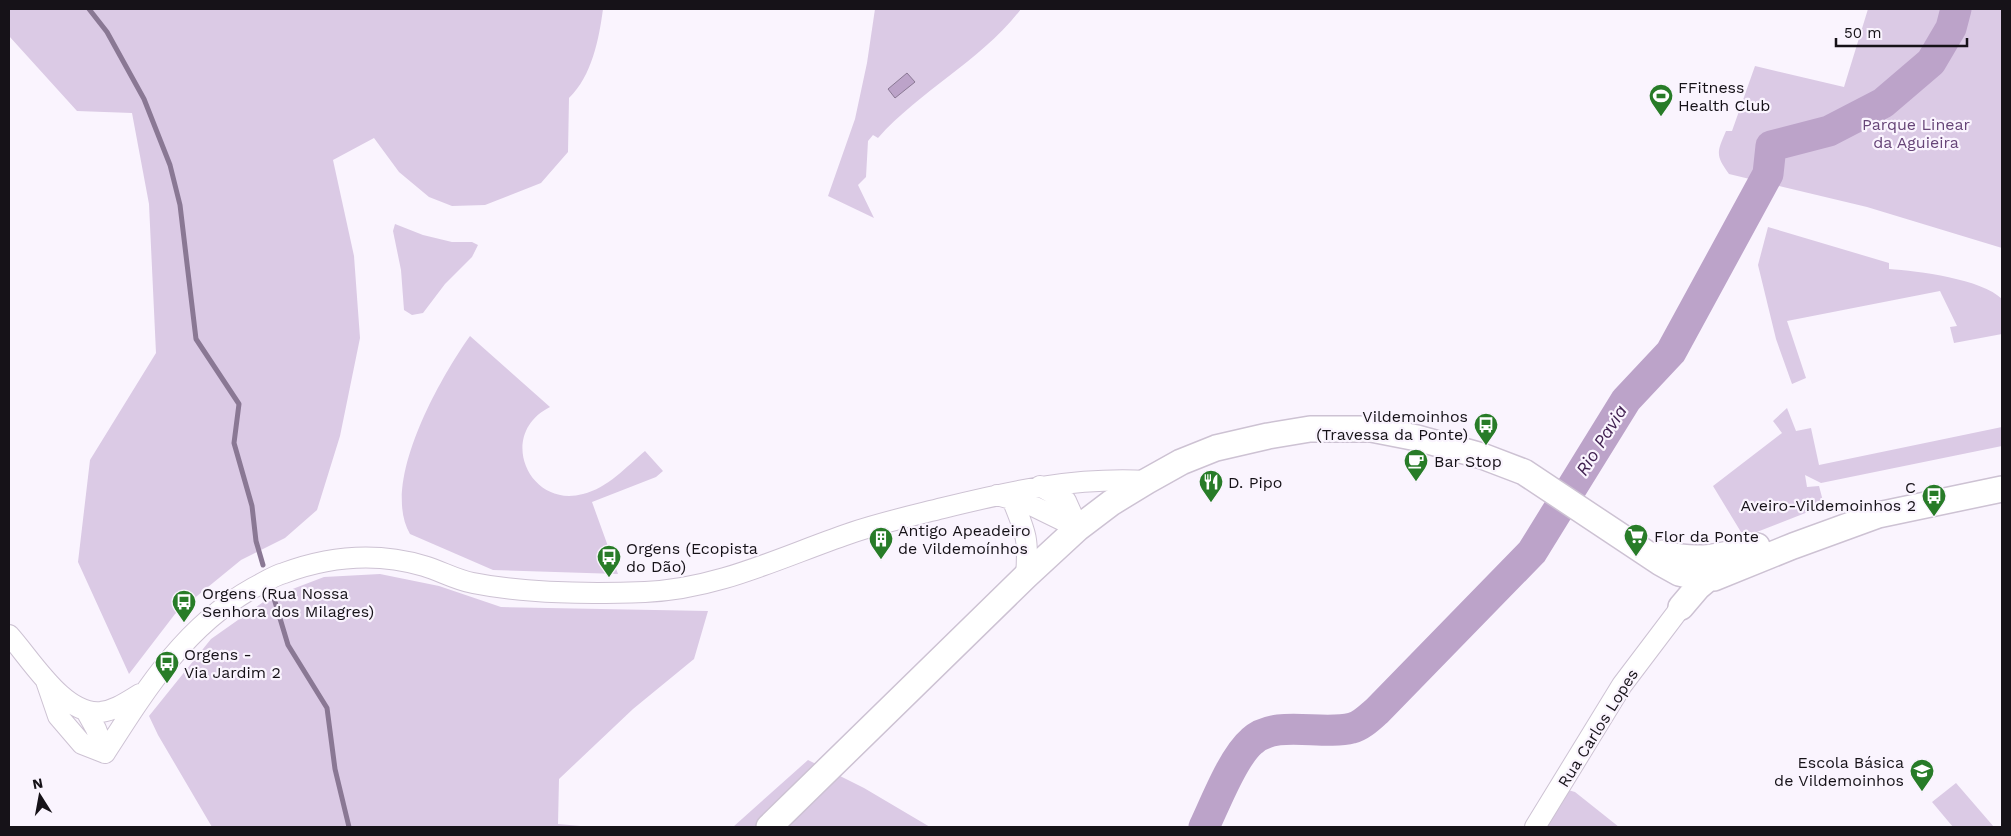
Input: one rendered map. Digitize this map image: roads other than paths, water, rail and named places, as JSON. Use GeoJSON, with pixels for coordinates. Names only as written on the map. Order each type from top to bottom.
{"type":"FeatureCollection","features":[{"type":"Feature","properties":{"kind":"main road"},"geometry":{"type":"LineString","coordinates":[[769,827],[1026,576],[1078,528],[1110,503],[1147,481],[1181,462],[1216,448],[1310,430],[1371,429],[1417,438],[1482,456],[1529,476],[1622,538],[1679,573],[1718,576],[1878,515],[2002,490]]}},
{"type":"Feature","properties":{"kind":"main road"},"geometry":{"type":"LineString","coordinates":[[1622,538],[1662,553],[1691,559],[1718,558],[1759,546],[1868,504],[2002,475]]}},
{"type":"Feature","properties":{"kind":"main road"},"geometry":{"type":"LineString","coordinates":[[1622,538],[1675,582],[1679,588],[1681,607]]}},
{"type":"Feature","properties":{"kind":"main road"},"geometry":{"type":"LineString","coordinates":[[1681,607],[1718,576],[1759,546]]}},
{"type":"Feature","properties":{"kind":"street"},"geometry":{"type":"LineString","coordinates":[[105,753],[144,692],[171,656],[203,623],[238,597],[280,574],[314,563],[376,556],[403,560],[470,583],[518,589],[645,592],[691,588],[731,578],[850,533],[1004,497],[1040,486],[1107,480],[1147,481]]}},
{"type":"Feature","properties":{"kind":"street"},"geometry":{"type":"LineString","coordinates":[[1040,486],[1066,501],[1078,528]]}},
{"type":"Feature","properties":{"kind":"street"},"geometry":{"type":"LineString","coordinates":[[1004,497],[1029,504],[1078,528]]}},
{"type":"Feature","properties":{"kind":"street"},"geometry":{"type":"LineString","coordinates":[[1004,497],[1026,533],[1028,546],[1026,576]]}},
{"type":"Feature","properties":{"kind":"street","name":"Rua Carlos Lopes"},"geometry":{"type":"LineString","coordinates":[[1535,827],[1622,685],[1681,607]]}},
{"type":"Feature","properties":{"kind":"street"},"geometry":{"type":"LineString","coordinates":[[9,635],[46,679],[74,706],[86,711],[101,712],[116,708],[144,692]]}},
{"type":"Feature","properties":{"kind":"street"},"geometry":{"type":"LineString","coordinates":[[46,679],[58,716],[82,744],[105,753]]}},
{"type":"Feature","properties":{"kind":"street"},"geometry":{"type":"LineString","coordinates":[[86,711],[96,729],[105,753]]}},
{"type":"Feature","properties":{"kind":"waterway"},"geometry":{"type":"LineString","coordinates":[[89,9],[107,32],[144,99],[170,165],[180,205],[196,339],[239,404],[234,443],[252,506],[256,541],[263,565]]}},
{"type":"Feature","properties":{"kind":"waterway","name":"Rio Pavia"},"geometry":{"type":"LineString","coordinates":[[1204,827],[1231,769],[1252,741],[1262,734],[1273,731],[1286,729],[1340,730],[1352,728],[1362,723],[1377,711],[1532,552],[1626,400],[1671,352],[1768,174],[1771,146],[1829,131],[1883,103],[1931,62],[1951,28],[1956,9]]}},
{"type":"Feature","properties":{"kind":"waterway"},"geometry":{"type":"LineString","coordinates":[[273,595],[288,645],[327,708],[335,769],[349,827]]}},
{"type":"Feature","properties":{"kind":"place","name":"FFitness Health Club"},"geometry":{"type":"Point","coordinates":[1661,117]}},
{"type":"Feature","properties":{"kind":"place","name":"Vildemoinhos (Travessa da Ponte)"},"geometry":{"type":"Point","coordinates":[1486,446]}},
{"type":"Feature","properties":{"kind":"place","name":"Bar Stop"},"geometry":{"type":"Point","coordinates":[1416,482]}},
{"type":"Feature","properties":{"kind":"place","name":"D. Pipo"},"geometry":{"type":"Point","coordinates":[1211,503]}},
{"type":"Feature","properties":{"kind":"place","name":"C Aveiro-Vildemoinhos 2"},"geometry":{"type":"Point","coordinates":[1934,517]}},
{"type":"Feature","properties":{"kind":"place","name":"Flor da Ponte"},"geometry":{"type":"Point","coordinates":[1636,557]}},
{"type":"Feature","properties":{"kind":"place","name":"Antigo Apeadeiro de Vildemoínhos"},"geometry":{"type":"Point","coordinates":[881,560]}},
{"type":"Feature","properties":{"kind":"place","name":"Orgens (Ecopista do Dão)"},"geometry":{"type":"Point","coordinates":[609,578]}},
{"type":"Feature","properties":{"kind":"place","name":"Orgens (Rua Nossa Senhora dos Milagres)"},"geometry":{"type":"Point","coordinates":[184,623]}},
{"type":"Feature","properties":{"kind":"place","name":"Orgens - Via Jardim 2"},"geometry":{"type":"Point","coordinates":[167,684]}},
{"type":"Feature","properties":{"kind":"place","name":"Escola Básica de Vildemoinhos"},"geometry":{"type":"Point","coordinates":[1922,792]}},
{"type":"Feature","properties":{"kind":"park label","name":"Parque Linear da Aguieira"},"geometry":{"type":"Point","coordinates":[1916,133]}}]}
